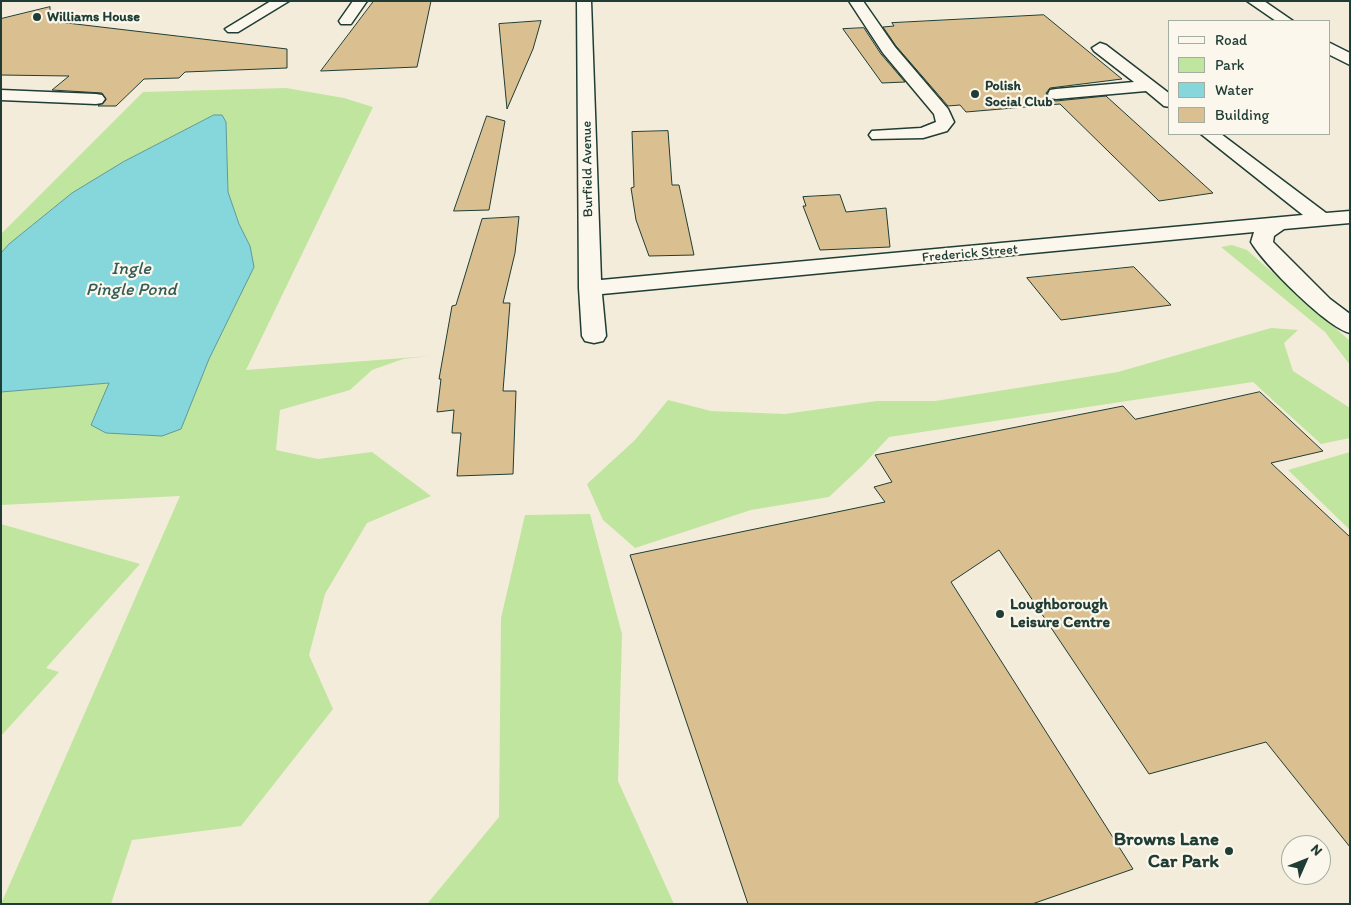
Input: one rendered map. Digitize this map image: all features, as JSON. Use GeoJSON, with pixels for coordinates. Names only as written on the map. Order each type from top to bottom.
{"type":"FeatureCollection","features":[{"type":"Feature","properties":{"kind":"street"},"geometry":{"type":"LineString","coordinates":[[233,29],[282,1]]}},
{"type":"Feature","properties":{"kind":"street"},"geometry":{"type":"LineString","coordinates":[[346,21],[360,1]]}},
{"type":"Feature","properties":{"kind":"street","name":"Burfield Avenue"},"geometry":{"type":"LineString","coordinates":[[584,1],[590,288],[594,336]]}},
{"type":"Feature","properties":{"kind":"street"},"geometry":{"type":"LineString","coordinates":[[856,1],[889,50],[942,113],[945,122],[941,127],[923,133],[878,135]]}},
{"type":"Feature","properties":{"kind":"street"},"geometry":{"type":"LineString","coordinates":[[1254,1],[1284,20]]}},
{"type":"Feature","properties":{"kind":"street"},"geometry":{"type":"LineString","coordinates":[[1100,48],[1168,100]]}},
{"type":"Feature","properties":{"kind":"street"},"geometry":{"type":"LineString","coordinates":[[1331,49],[1350,60]]}},
{"type":"Feature","properties":{"kind":"street"},"geometry":{"type":"LineString","coordinates":[[1056,94],[1149,86]]}},
{"type":"Feature","properties":{"kind":"street"},"geometry":{"type":"LineString","coordinates":[[1,95],[96,99]]}},
{"type":"Feature","properties":{"kind":"street"},"geometry":{"type":"LineString","coordinates":[[8,112],[27,97]]}},
{"type":"Feature","properties":{"kind":"street"},"geometry":{"type":"LineString","coordinates":[[1211,135],[1321,219]]}},
{"type":"Feature","properties":{"kind":"street","name":"Frederick Street"},"geometry":{"type":"LineString","coordinates":[[590,288],[1087,243],[1193,230],[1276,226],[1321,219],[1350,217]]}},
{"type":"Feature","properties":{"kind":"street"},"geometry":{"type":"LineString","coordinates":[[1276,226],[1264,233],[1262,242],[1268,252],[1322,304],[1350,326]]}},
{"type":"Feature","properties":{"kind":"green space"},"geometry":{"type":"Polygon","coordinates":[[[286,88],[344,98],[373,107],[246,370],[430,356],[403,359],[372,370],[350,390],[280,410],[276,450],[318,459],[372,452],[431,496],[367,523],[325,594],[309,655],[333,709],[241,826],[132,840],[111,904],[1,904],[180,496],[1,505],[1,392],[110,383],[91,424],[106,433],[161,436],[181,428],[209,359],[240,296],[250,246],[239,224],[228,192],[226,122],[222,115],[214,115],[123,162],[72,193],[9,244],[1,253],[1,234],[143,92],[286,88]]]}},
{"type":"Feature","properties":{"kind":"green space"},"geometry":{"type":"Polygon","coordinates":[[[1232,245],[1247,250],[1350,341],[1350,365],[1325,332],[1221,247],[1232,245]]]}},
{"type":"Feature","properties":{"kind":"green space"},"geometry":{"type":"Polygon","coordinates":[[[1271,328],[1298,330],[1284,343],[1293,371],[1350,408],[1350,438],[1321,444],[1253,382],[889,437],[829,497],[751,510],[635,548],[603,520],[587,484],[635,440],[668,400],[711,411],[785,414],[877,401],[935,401],[1118,372],[1271,328]]]}},
{"type":"Feature","properties":{"kind":"green space"},"geometry":{"type":"Polygon","coordinates":[[[1350,452],[1350,530],[1288,470],[1350,452]]]}},
{"type":"Feature","properties":{"kind":"green space"},"geometry":{"type":"Polygon","coordinates":[[[590,514],[622,634],[618,781],[674,904],[427,904],[499,817],[501,618],[525,515],[590,514]]]}},
{"type":"Feature","properties":{"kind":"green space"},"geometry":{"type":"Polygon","coordinates":[[[1,524],[140,564],[46,668],[59,672],[1,736],[1,524]]]}},
{"type":"Feature","properties":{"kind":"water","name":"Ingle Pingle Pond"},"geometry":{"type":"Polygon","coordinates":[[[214,115],[222,115],[226,122],[228,192],[239,224],[250,246],[254,267],[209,359],[181,429],[162,436],[106,433],[91,425],[109,383],[1,392],[1,253],[9,244],[72,193],[123,162],[214,115]]]}},
{"type":"Feature","properties":{"kind":"building"},"geometry":{"type":"Polygon","coordinates":[[[374,1],[431,1],[417,67],[321,71],[374,1]]]}},
{"type":"Feature","properties":{"kind":"building"},"geometry":{"type":"Polygon","coordinates":[[[50,7],[50,21],[287,49],[287,68],[185,72],[179,78],[144,79],[116,106],[98,106],[106,100],[102,93],[52,90],[69,76],[1,75],[1,19],[50,7]]]}},
{"type":"Feature","properties":{"kind":"building"},"geometry":{"type":"Polygon","coordinates":[[[1044,15],[1122,79],[1050,88],[1046,93],[1048,99],[1056,101],[1106,96],[1213,193],[1159,201],[1060,104],[966,112],[960,105],[948,106],[896,46],[883,27],[894,26],[892,23],[1044,15]]]}},
{"type":"Feature","properties":{"kind":"building"},"geometry":{"type":"Polygon","coordinates":[[[541,21],[533,49],[507,109],[499,24],[541,21]]]}},
{"type":"Feature","properties":{"kind":"building"},"geometry":{"type":"Polygon","coordinates":[[[864,28],[881,54],[905,82],[882,83],[843,29],[864,28]]]}},
{"type":"Feature","properties":{"kind":"building"},"geometry":{"type":"Polygon","coordinates":[[[487,116],[505,121],[489,210],[454,211],[487,116]]]}},
{"type":"Feature","properties":{"kind":"building"},"geometry":{"type":"Polygon","coordinates":[[[668,131],[672,185],[679,185],[694,255],[649,256],[636,220],[631,188],[634,187],[632,132],[668,131]]]}},
{"type":"Feature","properties":{"kind":"building"},"geometry":{"type":"Polygon","coordinates":[[[840,195],[846,212],[886,208],[890,247],[820,250],[803,206],[806,206],[803,197],[840,195]]]}},
{"type":"Feature","properties":{"kind":"building"},"geometry":{"type":"Polygon","coordinates":[[[519,217],[515,253],[503,303],[510,303],[503,391],[516,391],[513,474],[457,476],[461,433],[452,433],[454,410],[437,412],[441,379],[439,379],[452,306],[456,305],[482,219],[519,217]]]}},
{"type":"Feature","properties":{"kind":"building"},"geometry":{"type":"Polygon","coordinates":[[[1134,267],[1171,305],[1061,320],[1027,278],[1134,267]]]}},
{"type":"Feature","properties":{"kind":"building","name":"Loughborough Leisure Centre"},"geometry":{"type":"Polygon","coordinates":[[[1260,392],[1323,451],[1271,463],[1350,537],[1350,847],[1266,742],[1149,774],[999,550],[951,582],[1133,869],[1032,904],[748,904],[630,555],[885,502],[874,487],[892,482],[875,455],[1123,406],[1135,419],[1260,392]]]}},
{"type":"Feature","properties":{"kind":"place","name":"Williams House"},"geometry":{"type":"Point","coordinates":[37,17]}},
{"type":"Feature","properties":{"kind":"place","name":"Polish Social Club"},"geometry":{"type":"Point","coordinates":[975,94]}},
{"type":"Feature","properties":{"kind":"place","name":"Loughborough Leisure Centre"},"geometry":{"type":"Point","coordinates":[1000,614]}},
{"type":"Feature","properties":{"kind":"place","name":"Browns Lane Car Park"},"geometry":{"type":"Point","coordinates":[1229,851]}}]}
